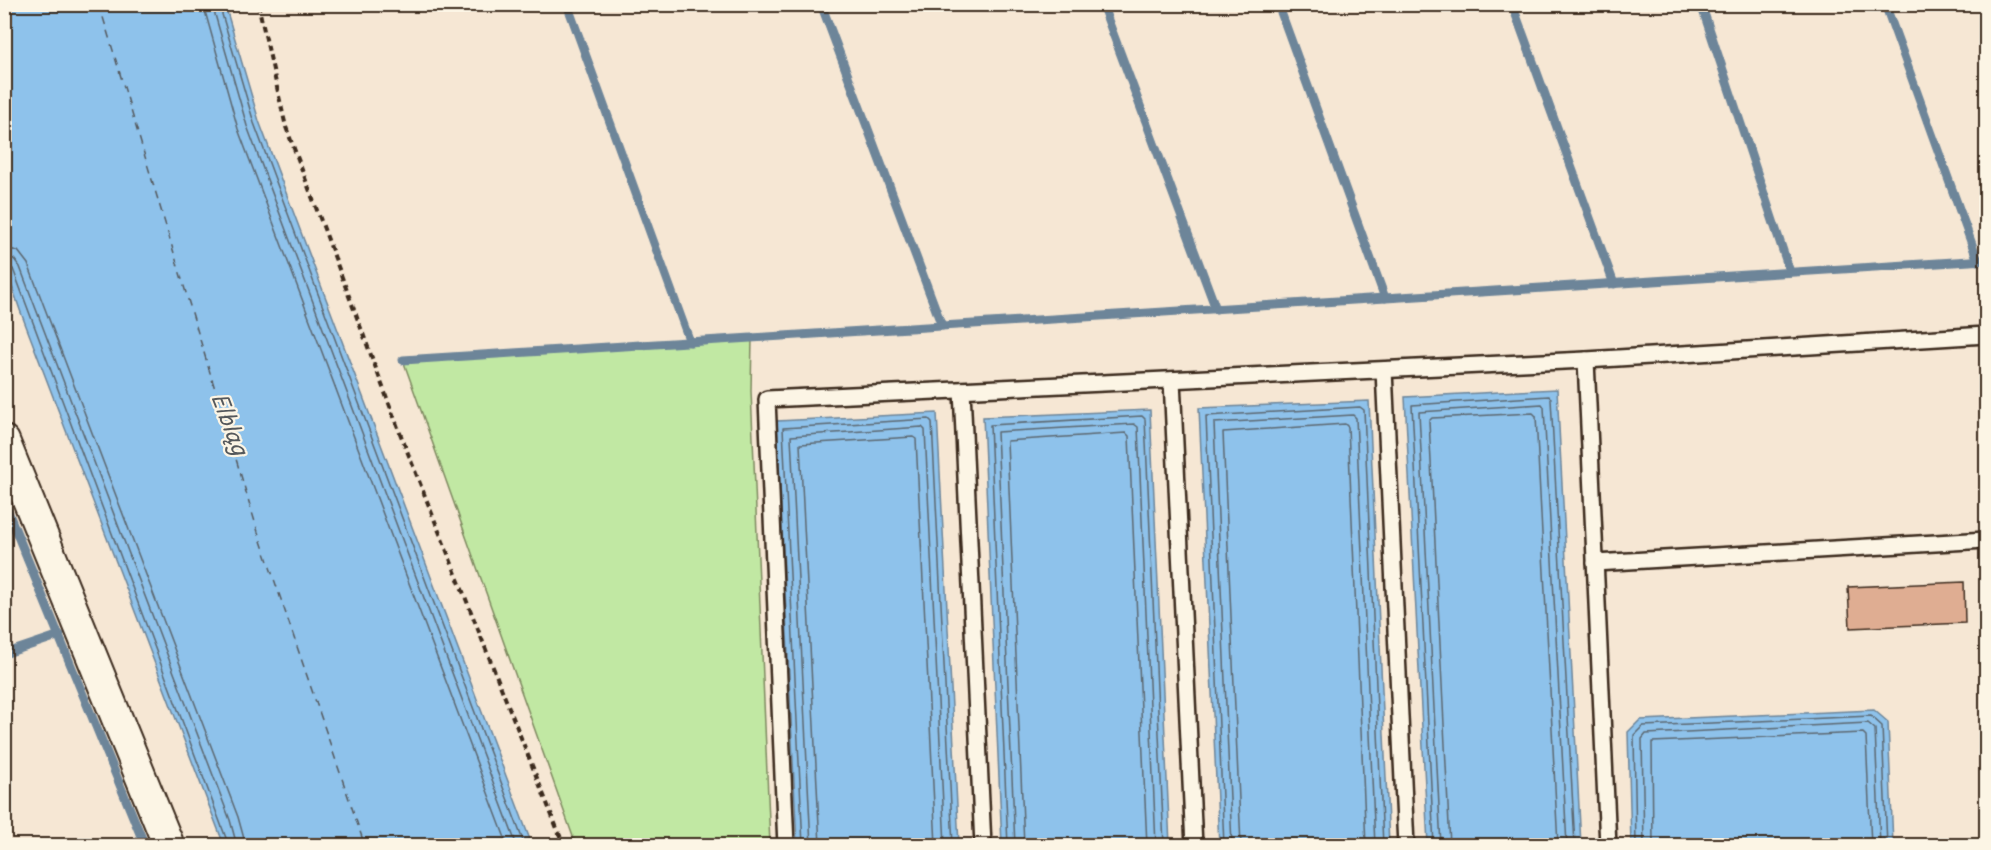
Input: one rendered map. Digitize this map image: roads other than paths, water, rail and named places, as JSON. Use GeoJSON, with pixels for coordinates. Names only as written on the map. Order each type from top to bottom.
{"type":"FeatureCollection","features":[{"type":"Feature","properties":{"kind":"street"},"geometry":{"type":"LineString","coordinates":[[4,441],[169,846]]}},
{"type":"Feature","properties":{"kind":"lane"},"geometry":{"type":"LineString","coordinates":[[786,846],[767,399],[1586,360],[1986,335]]}},
{"type":"Feature","properties":{"kind":"lane"},"geometry":{"type":"LineString","coordinates":[[1586,360],[1608,846]]}},
{"type":"Feature","properties":{"kind":"lane"},"geometry":{"type":"LineString","coordinates":[[1384,370],[1406,846]]}},
{"type":"Feature","properties":{"kind":"lane"},"geometry":{"type":"LineString","coordinates":[[1172,380],[1194,846]]}},
{"type":"Feature","properties":{"kind":"lane"},"geometry":{"type":"LineString","coordinates":[[962,390],[983,846]]}},
{"type":"Feature","properties":{"kind":"lane"},"geometry":{"type":"LineString","coordinates":[[1596,563],[1986,540]]}},
{"type":"Feature","properties":{"kind":"water","name":"Elbląg"},"geometry":{"type":"Polygon","coordinates":[[[4,5],[225,5],[259,121],[532,845],[224,845],[4,263],[4,5]]]}},
{"type":"Feature","properties":{"kind":"water"},"geometry":{"type":"Polygon","coordinates":[[[1557,389],[1581,845],[1428,845],[1405,397],[1557,389]]]}},
{"type":"Feature","properties":{"kind":"water"},"geometry":{"type":"Polygon","coordinates":[[[1369,401],[1389,845],[1219,845],[1199,408],[1369,401]]]}},
{"type":"Feature","properties":{"kind":"water"},"geometry":{"type":"Polygon","coordinates":[[[1150,410],[1170,845],[1002,845],[983,417],[1150,410]]]}},
{"type":"Feature","properties":{"kind":"water"},"geometry":{"type":"Polygon","coordinates":[[[937,413],[959,845],[797,845],[777,421],[937,413]]]}},
{"type":"Feature","properties":{"kind":"water"},"geometry":{"type":"Polygon","coordinates":[[[1874,710],[1888,722],[1893,845],[1631,845],[1628,732],[1640,720],[1874,710]]]}},
{"type":"Feature","properties":{"kind":"waterway"},"geometry":{"type":"LineString","coordinates":[[567,4],[690,342]]}},
{"type":"Feature","properties":{"kind":"waterway"},"geometry":{"type":"LineString","coordinates":[[821,4],[942,326]]}},
{"type":"Feature","properties":{"kind":"waterway"},"geometry":{"type":"LineString","coordinates":[[1102,4],[1216,309]]}},
{"type":"Feature","properties":{"kind":"waterway"},"geometry":{"type":"LineString","coordinates":[[1278,4],[1385,298]]}},
{"type":"Feature","properties":{"kind":"waterway"},"geometry":{"type":"LineString","coordinates":[[1512,4],[1614,284]]}},
{"type":"Feature","properties":{"kind":"waterway"},"geometry":{"type":"LineString","coordinates":[[1701,4],[1790,272]]}},
{"type":"Feature","properties":{"kind":"waterway"},"geometry":{"type":"LineString","coordinates":[[1885,4],[1978,261]]}},
{"type":"Feature","properties":{"kind":"waterway"},"geometry":{"type":"LineString","coordinates":[[403,360],[1986,260]]}},
{"type":"Feature","properties":{"kind":"waterway"},"geometry":{"type":"LineString","coordinates":[[4,502],[145,846]]}},
{"type":"Feature","properties":{"kind":"waterway"},"geometry":{"type":"LineString","coordinates":[[4,654],[60,635]]}}]}
